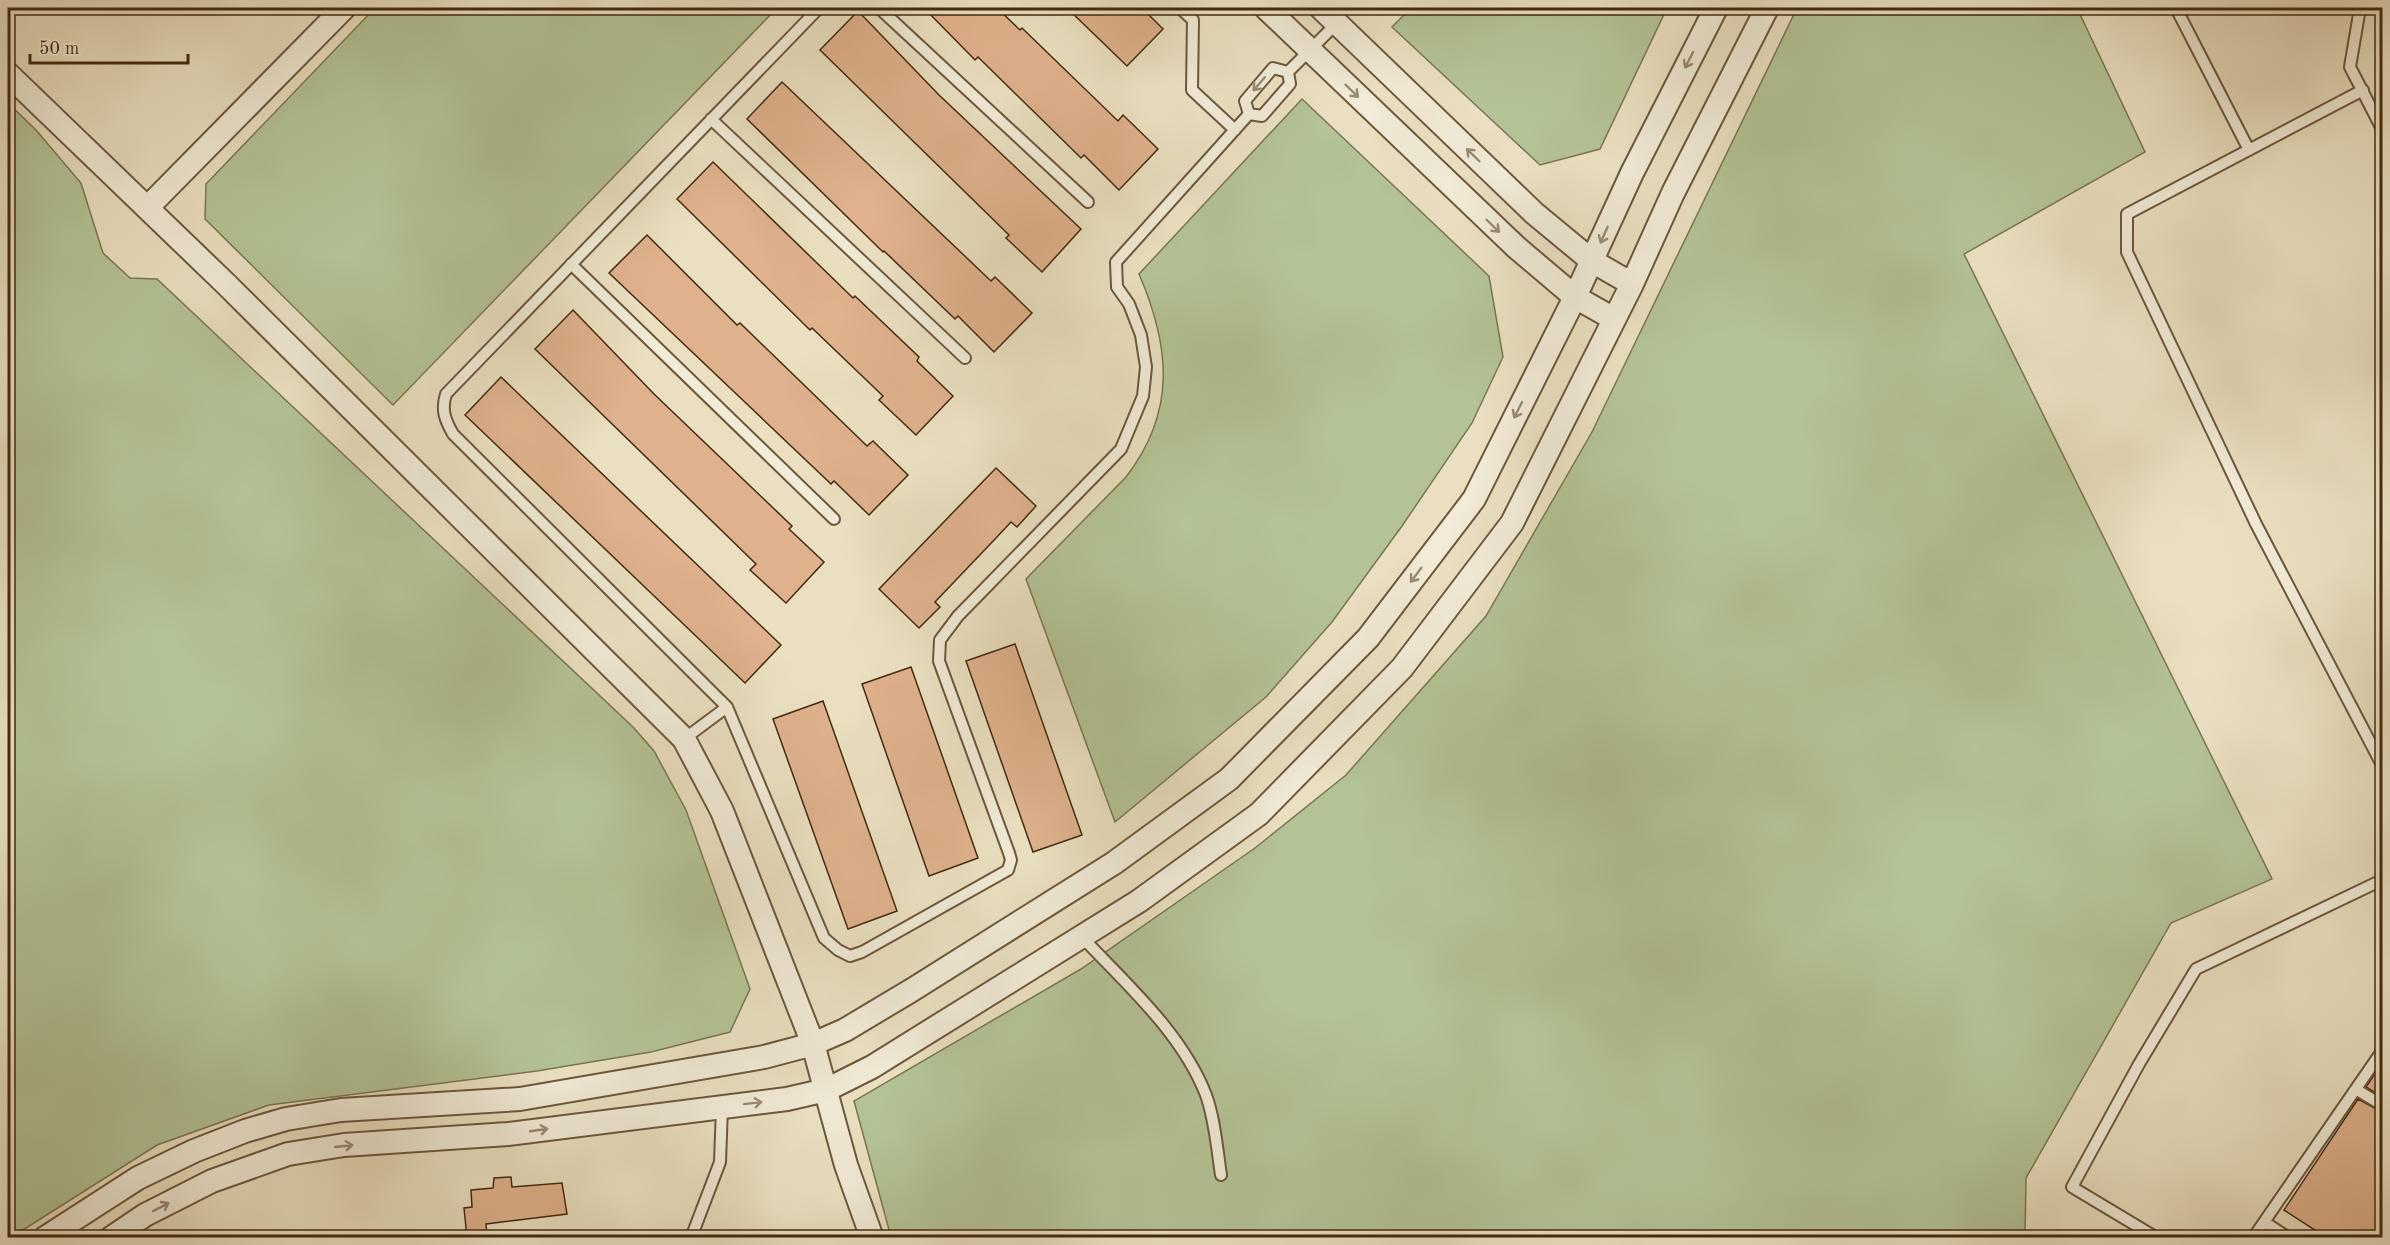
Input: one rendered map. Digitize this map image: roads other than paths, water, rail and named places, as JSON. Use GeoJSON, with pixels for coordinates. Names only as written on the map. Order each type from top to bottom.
{"type":"FeatureCollection","features":[{"type":"Feature","properties":{"kind":"street"},"geometry":{"type":"LineString","coordinates":[[147,208],[344,8]]}},
{"type":"Feature","properties":{"kind":"street"},"geometry":{"type":"LineString","coordinates":[[1266,8],[1516,247],[1575,297],[1614,319]]}},
{"type":"Feature","properties":{"kind":"street"},"geometry":{"type":"LineString","coordinates":[[1320,8],[1534,213],[1592,261],[1632,284]]}},
{"type":"Feature","properties":{"kind":"street"},"geometry":{"type":"LineString","coordinates":[[45,1238],[138,1178],[224,1139],[286,1119],[341,1110],[520,1099],[764,1057],[813,1044],[845,1030],[912,990],[1114,863],[1229,779],[1368,638],[1474,499],[1575,297],[1632,173],[1716,8]]}},
{"type":"Feature","properties":{"kind":"street"},"geometry":{"type":"LineString","coordinates":[[111,1238],[145,1215],[212,1181],[288,1154],[344,1146],[508,1134],[787,1099],[826,1090],[872,1067],[1083,937],[1139,901],[1259,814],[1402,668],[1512,523],[1767,8]]}},
{"type":"Feature","properties":{"kind":"street"},"geometry":{"type":"LineString","coordinates":[[8,74],[226,284],[684,739],[722,811],[813,1044],[846,1166],[872,1238]]}},
{"type":"Feature","properties":{"kind":"lane"},"geometry":{"type":"LineString","coordinates":[[819,8],[446,394],[443,406],[445,418],[453,434],[727,707],[824,938],[838,950],[850,956],[862,952],[1008,870],[1011,860],[1010,853],[939,661],[940,640],[958,616],[1121,449],[1143,396],[1146,367],[1141,334],[1129,304],[1117,287],[1116,262],[1250,114]]}},
{"type":"Feature","properties":{"kind":"lane"},"geometry":{"type":"LineString","coordinates":[[879,8],[1088,202]]}},
{"type":"Feature","properties":{"kind":"lane"},"geometry":{"type":"LineString","coordinates":[[1180,8],[1193,20],[1192,90],[1235,130]]}},
{"type":"Feature","properties":{"kind":"lane"},"geometry":{"type":"LineString","coordinates":[[2176,8],[2249,150]]}},
{"type":"Feature","properties":{"kind":"lane"},"geometry":{"type":"LineString","coordinates":[[2360,8],[2350,66],[2382,129]]}},
{"type":"Feature","properties":{"kind":"lane"},"geometry":{"type":"LineString","coordinates":[[1288,72],[1337,23]]}},
{"type":"Feature","properties":{"kind":"lane"},"geometry":{"type":"LineString","coordinates":[[1250,114],[1245,101],[1272,68],[1288,72]]}},
{"type":"Feature","properties":{"kind":"lane"},"geometry":{"type":"LineString","coordinates":[[1250,114],[1262,116],[1290,84],[1288,72]]}},
{"type":"Feature","properties":{"kind":"lane"},"geometry":{"type":"LineString","coordinates":[[2363,90],[2127,214],[2127,252],[2256,524],[2382,765]]}},
{"type":"Feature","properties":{"kind":"lane"},"geometry":{"type":"LineString","coordinates":[[711,119],[965,358]]}},
{"type":"Feature","properties":{"kind":"lane"},"geometry":{"type":"LineString","coordinates":[[571,264],[834,519]]}},
{"type":"Feature","properties":{"kind":"lane"},"geometry":{"type":"LineString","coordinates":[[684,739],[727,707]]}},
{"type":"Feature","properties":{"kind":"lane"},"geometry":{"type":"LineString","coordinates":[[2157,1238],[2072,1187],[2139,1064],[2196,969],[2382,880]]}},
{"type":"Feature","properties":{"kind":"lane"},"geometry":{"type":"LineString","coordinates":[[1083,937],[1160,1020],[1188,1058],[1207,1097],[1221,1175]]}},
{"type":"Feature","properties":{"kind":"lane"},"geometry":{"type":"LineString","coordinates":[[2253,1238],[2382,1051]]}},
{"type":"Feature","properties":{"kind":"lane"},"geometry":{"type":"LineString","coordinates":[[2357,1090],[2382,1104]]}},
{"type":"Feature","properties":{"kind":"lane"},"geometry":{"type":"LineString","coordinates":[[691,1238],[720,1162],[722,1106]]}},
{"type":"Feature","properties":{"kind":"lane"},"geometry":{"type":"LineString","coordinates":[[2264,1222],[2289,1238]]}}]}
